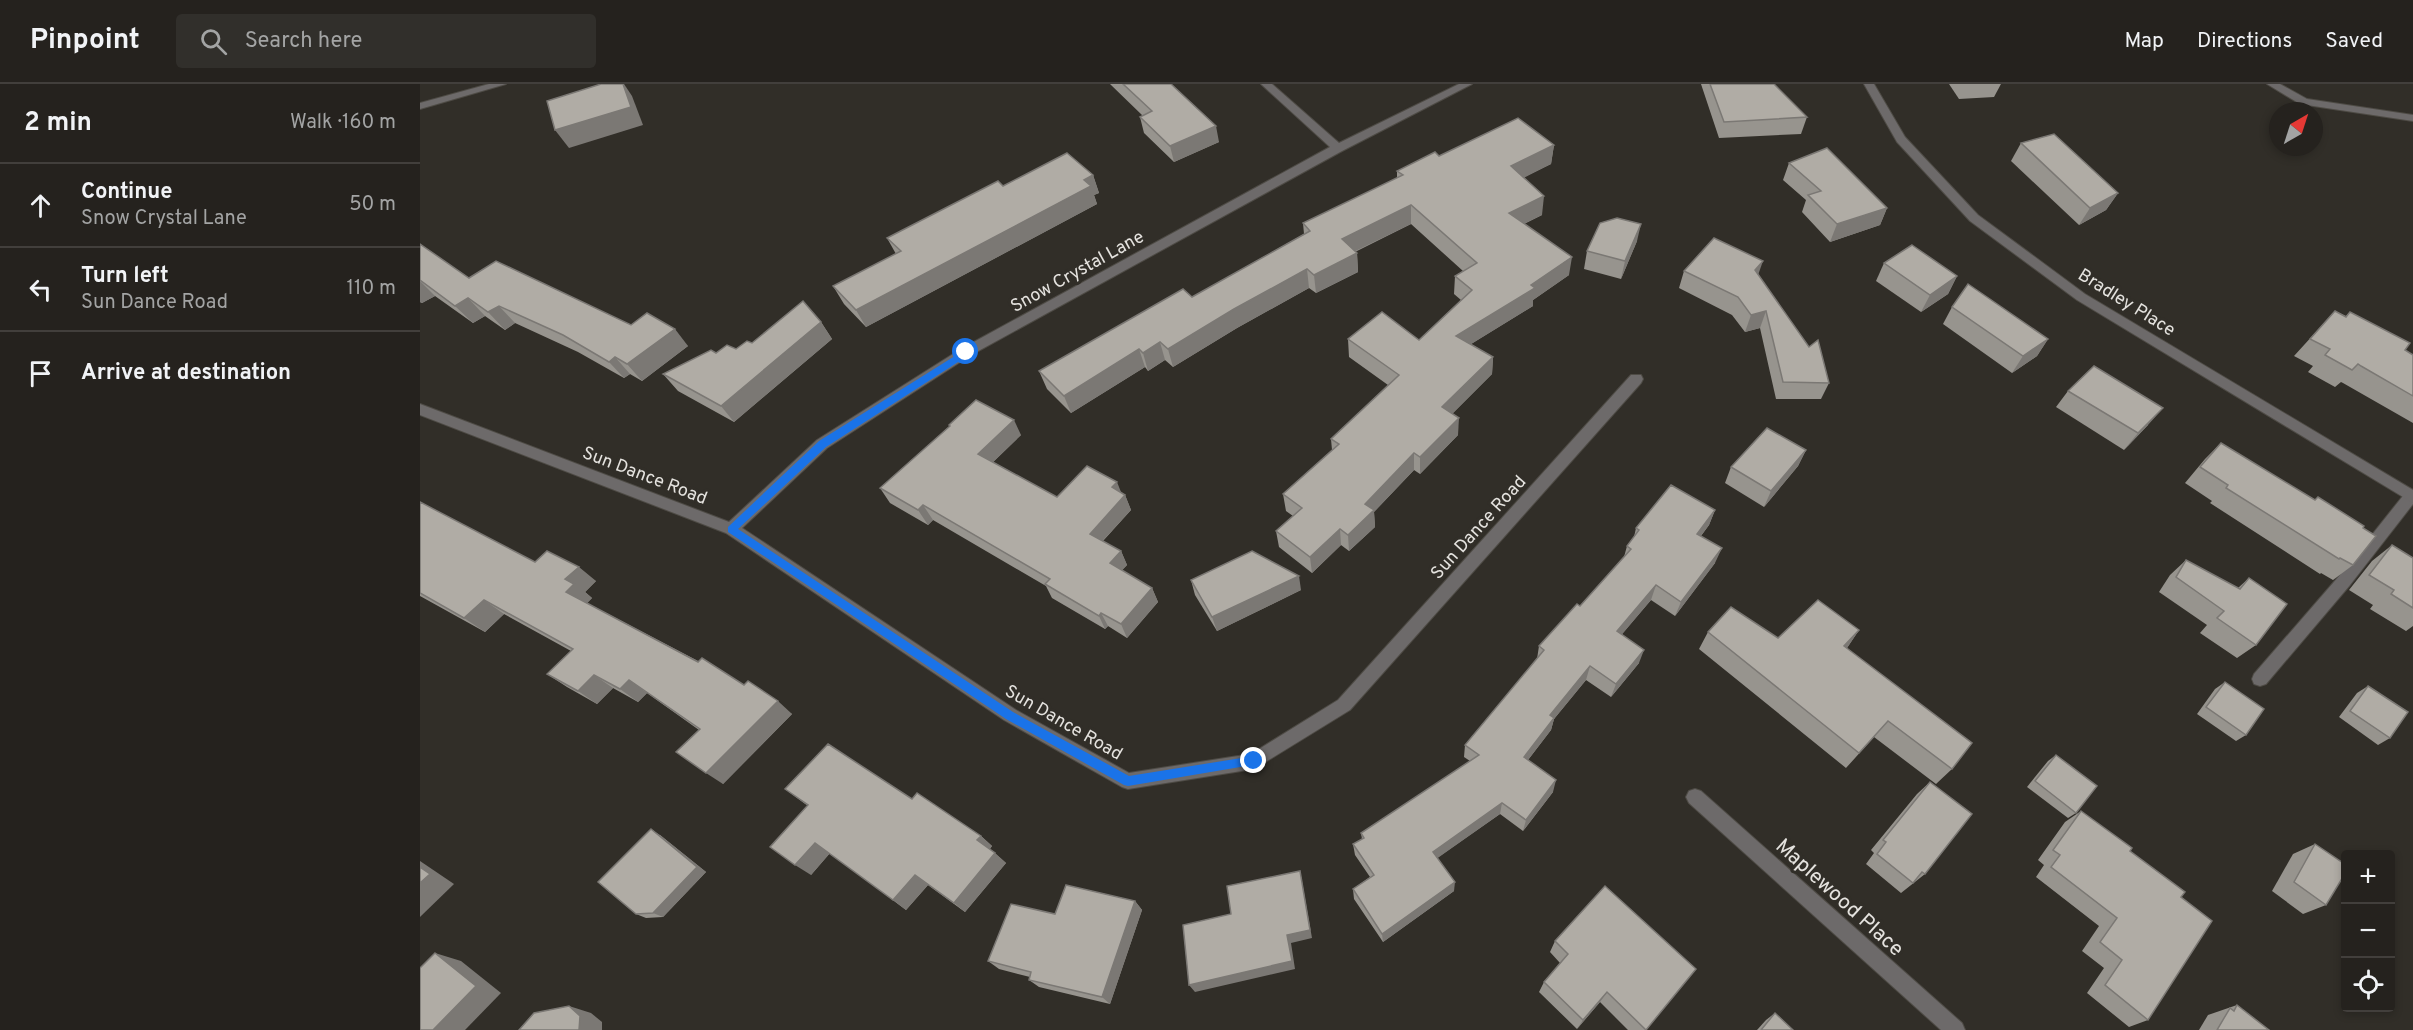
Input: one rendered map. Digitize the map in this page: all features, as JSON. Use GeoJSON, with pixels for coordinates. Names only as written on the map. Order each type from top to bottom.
{"type":"FeatureCollection","features":[{"type":"Feature","properties":{"kind":"street"},"geometry":{"type":"LineString","coordinates":[[420,106],[501,84]]}},
{"type":"Feature","properties":{"kind":"street"},"geometry":{"type":"LineString","coordinates":[[1266,84],[1338,148]]}},
{"type":"Feature","properties":{"kind":"street","name":"Snow Crystal Lane"},"geometry":{"type":"LineString","coordinates":[[731,530],[822,444],[966,352],[1338,148],[1467,84]]}},
{"type":"Feature","properties":{"kind":"street","name":"Bradley Place"},"geometry":{"type":"LineString","coordinates":[[1869,84],[1901,139],[1974,218],[2081,297],[2412,496]]}},
{"type":"Feature","properties":{"kind":"street"},"geometry":{"type":"LineString","coordinates":[[2272,84],[2304,102],[2413,118]]}},
{"type":"Feature","properties":{"kind":"street","name":"Sun Dance Road"},"geometry":{"type":"LineString","coordinates":[[420,409],[731,530],[1010,715],[1128,781],[1254,761],[1344,705],[1636,379]]}},
{"type":"Feature","properties":{"kind":"street"},"geometry":{"type":"LineString","coordinates":[[2260,679],[2345,580],[2412,496]]}},
{"type":"Feature","properties":{"kind":"street","name":"Maplewood Place"},"geometry":{"type":"LineString","coordinates":[[1695,797],[1955,1030]]}},
{"type":"Feature","properties":{"kind":"building"},"geometry":{"type":"Polygon","coordinates":[[[601,84],[623,84],[631,107],[555,130],[547,101],[601,84]]]}},
{"type":"Feature","properties":{"kind":"building"},"geometry":{"type":"Polygon","coordinates":[[[1123,84],[1171,84],[1216,126],[1170,146],[1140,117],[1152,111],[1123,84]]]}},
{"type":"Feature","properties":{"kind":"building"},"geometry":{"type":"Polygon","coordinates":[[[1710,84],[1774,84],[1807,117],[1724,122],[1710,84]]]}},
{"type":"Feature","properties":{"kind":"building"},"geometry":{"type":"Polygon","coordinates":[[[1518,118],[1554,145],[1511,166],[1544,196],[1509,213],[1572,257],[1531,285],[1535,288],[1456,336],[1493,357],[1442,407],[1459,418],[1420,457],[1414,453],[1365,504],[1374,510],[1348,535],[1340,529],[1310,557],[1276,531],[1302,508],[1283,494],[1339,444],[1331,439],[1399,375],[1348,339],[1382,312],[1419,340],[1472,290],[1455,276],[1477,263],[1411,205],[1342,239],[1357,253],[1314,275],[1307,269],[1168,349],[1160,342],[1143,353],[1139,349],[1064,396],[1039,371],[1183,289],[1192,297],[1310,231],[1303,223],[1403,175],[1397,171],[1435,152],[1439,156],[1518,118]]]}},
{"type":"Feature","properties":{"kind":"building"},"geometry":{"type":"Polygon","coordinates":[[[2054,134],[2118,193],[2090,208],[2021,143],[2054,134]]]}},
{"type":"Feature","properties":{"kind":"building"},"geometry":{"type":"Polygon","coordinates":[[[1827,148],[1887,208],[1837,224],[1808,195],[1821,191],[1789,163],[1827,148]]]}},
{"type":"Feature","properties":{"kind":"building"},"geometry":{"type":"Polygon","coordinates":[[[1067,153],[1093,175],[1084,180],[1091,186],[856,310],[833,286],[901,251],[887,238],[998,181],[1003,186],[1067,153]]]}},
{"type":"Feature","properties":{"kind":"building"},"geometry":{"type":"Polygon","coordinates":[[[1617,218],[1641,224],[1625,261],[1587,251],[1600,223],[1617,218]]]}},
{"type":"Feature","properties":{"kind":"building"},"geometry":{"type":"Polygon","coordinates":[[[1714,238],[1763,261],[1755,270],[1809,347],[1818,340],[1829,383],[1783,382],[1766,311],[1751,315],[1738,297],[1684,271],[1714,238]]]}},
{"type":"Feature","properties":{"kind":"building"},"geometry":{"type":"Polygon","coordinates":[[[420,244],[469,278],[496,261],[631,325],[647,313],[675,329],[627,364],[615,357],[609,362],[563,335],[499,306],[488,312],[468,298],[455,306],[420,280],[420,244]]]}},
{"type":"Feature","properties":{"kind":"building"},"geometry":{"type":"Polygon","coordinates":[[[1912,245],[1957,276],[1930,295],[1884,263],[1912,245]]]}},
{"type":"Feature","properties":{"kind":"building"},"geometry":{"type":"Polygon","coordinates":[[[1968,284],[2048,339],[2023,356],[1952,307],[1968,284]]]}},
{"type":"Feature","properties":{"kind":"building"},"geometry":{"type":"Polygon","coordinates":[[[803,301],[821,322],[721,406],[663,374],[711,350],[716,353],[727,345],[736,349],[747,341],[752,343],[803,301]]]}},
{"type":"Feature","properties":{"kind":"building"},"geometry":{"type":"Polygon","coordinates":[[[2335,311],[2346,317],[2350,312],[2410,343],[2405,350],[2413,355],[2413,396],[2358,364],[2352,370],[2325,355],[2330,349],[2310,339],[2335,311]]]}},
{"type":"Feature","properties":{"kind":"building"},"geometry":{"type":"Polygon","coordinates":[[[2094,366],[2163,408],[2138,433],[2068,391],[2094,366]]]}},
{"type":"Feature","properties":{"kind":"building"},"geometry":{"type":"Polygon","coordinates":[[[976,400],[1014,420],[978,454],[1057,497],[1087,466],[1117,482],[1112,487],[1125,495],[1090,534],[1121,551],[1110,563],[1152,588],[1121,624],[1101,613],[1099,616],[1045,584],[1050,579],[923,505],[918,510],[880,488],[976,400]]]}},
{"type":"Feature","properties":{"kind":"building"},"geometry":{"type":"Polygon","coordinates":[[[1767,428],[1806,450],[1771,491],[1731,467],[1767,428]]]}},
{"type":"Feature","properties":{"kind":"building"},"geometry":{"type":"Polygon","coordinates":[[[2221,443],[2315,500],[2318,497],[2376,536],[2353,565],[2339,559],[2226,488],[2228,485],[2200,467],[2221,443]]]}},
{"type":"Feature","properties":{"kind":"building"},"geometry":{"type":"Polygon","coordinates":[[[1671,485],[1715,510],[1697,534],[1722,548],[1681,602],[1656,585],[1617,631],[1644,650],[1616,684],[1590,666],[1550,715],[1554,718],[1524,757],[1556,780],[1526,820],[1502,803],[1433,852],[1455,882],[1382,934],[1353,889],[1374,875],[1353,844],[1364,838],[1361,833],[1479,755],[1465,745],[1544,650],[1539,646],[1577,604],[1580,606],[1631,549],[1627,546],[1639,530],[1636,528],[1671,485]]]}},
{"type":"Feature","properties":{"kind":"building"},"geometry":{"type":"Polygon","coordinates":[[[420,502],[535,562],[547,551],[579,567],[565,579],[574,584],[566,592],[698,662],[702,658],[744,685],[748,681],[778,701],[706,773],[676,752],[700,729],[629,680],[620,689],[594,675],[578,691],[547,674],[573,649],[484,600],[464,618],[420,593],[420,502]]]}},
{"type":"Feature","properties":{"kind":"building"},"geometry":{"type":"Polygon","coordinates":[[[2392,545],[2413,558],[2413,608],[2391,594],[2394,590],[2369,575],[2392,545]]]}},
{"type":"Feature","properties":{"kind":"building"},"geometry":{"type":"Polygon","coordinates":[[[1252,551],[1299,576],[1212,617],[1191,580],[1252,551]]]}},
{"type":"Feature","properties":{"kind":"building"},"geometry":{"type":"Polygon","coordinates":[[[2186,560],[2240,589],[2249,578],[2287,604],[2256,645],[2217,618],[2224,611],[2176,577],[2186,560]]]}},
{"type":"Feature","properties":{"kind":"building"},"geometry":{"type":"Polygon","coordinates":[[[1818,600],[1859,630],[1844,646],[1972,743],[1952,769],[1888,721],[1859,753],[1708,632],[1731,607],[1778,638],[1818,600]]]}},
{"type":"Feature","properties":{"kind":"building"},"geometry":{"type":"Polygon","coordinates":[[[2225,682],[2264,709],[2246,735],[2206,707],[2225,682]]]}},
{"type":"Feature","properties":{"kind":"building"},"geometry":{"type":"Polygon","coordinates":[[[2368,686],[2408,712],[2390,738],[2350,711],[2368,686]]]}},
{"type":"Feature","properties":{"kind":"building"},"geometry":{"type":"Polygon","coordinates":[[[828,744],[912,799],[917,793],[981,836],[977,840],[995,853],[954,903],[915,875],[893,900],[815,843],[795,865],[770,847],[808,805],[785,789],[828,744]]]}},
{"type":"Feature","properties":{"kind":"building"},"geometry":{"type":"Polygon","coordinates":[[[2056,755],[2097,786],[2076,813],[2035,781],[2056,755]]]}},
{"type":"Feature","properties":{"kind":"building"},"geometry":{"type":"Polygon","coordinates":[[[1930,782],[1972,814],[1925,874],[1922,872],[1913,883],[1877,854],[1886,842],[1883,840],[1930,782]]]}},
{"type":"Feature","properties":{"kind":"building"},"geometry":{"type":"Polygon","coordinates":[[[2081,811],[2132,848],[2130,851],[2185,892],[2181,897],[2212,921],[2148,1020],[2105,985],[2122,960],[2100,942],[2117,918],[2051,867],[2060,855],[2053,850],[2081,811]]]}},
{"type":"Feature","properties":{"kind":"building"},"geometry":{"type":"Polygon","coordinates":[[[651,829],[697,867],[653,913],[636,914],[598,882],[651,829]]]}},
{"type":"Feature","properties":{"kind":"building"},"geometry":{"type":"Polygon","coordinates":[[[2315,844],[2341,862],[2341,880],[2326,905],[2294,882],[2315,844]]]}},
{"type":"Feature","properties":{"kind":"building"},"geometry":{"type":"Polygon","coordinates":[[[420,867],[430,874],[420,883],[420,867]]]}},
{"type":"Feature","properties":{"kind":"building"},"geometry":{"type":"Polygon","coordinates":[[[1300,871],[1310,930],[1287,935],[1292,961],[1189,985],[1183,925],[1231,914],[1227,886],[1300,871]]]}},
{"type":"Feature","properties":{"kind":"building"},"geometry":{"type":"Polygon","coordinates":[[[1066,885],[1135,901],[1102,997],[1029,980],[1031,972],[988,961],[1011,904],[1055,914],[1066,885]]]}},
{"type":"Feature","properties":{"kind":"building"},"geometry":{"type":"Polygon","coordinates":[[[1605,886],[1696,969],[1646,1030],[1607,992],[1583,1020],[1544,982],[1568,954],[1555,941],[1605,886]]]}},
{"type":"Feature","properties":{"kind":"building"},"geometry":{"type":"Polygon","coordinates":[[[435,953],[476,986],[433,1030],[420,1030],[420,968],[435,953]]]}},
{"type":"Feature","properties":{"kind":"building"},"geometry":{"type":"Polygon","coordinates":[[[2237,1005],[2269,1030],[2217,1030],[2230,1008],[2234,1011],[2237,1005]]]}},
{"type":"Feature","properties":{"kind":"building"},"geometry":{"type":"Polygon","coordinates":[[[569,1006],[580,1016],[579,1030],[519,1030],[534,1013],[569,1006]]]}},
{"type":"Feature","properties":{"kind":"building"},"geometry":{"type":"Polygon","coordinates":[[[1775,1013],[1793,1030],[1761,1030],[1775,1013]]]}},
{"type":"Feature","properties":{"kind":"route"},"geometry":{"type":"LineString","coordinates":[[966,352],[822,444],[731,530],[1010,715],[1128,781],[1254,761]]}}]}
